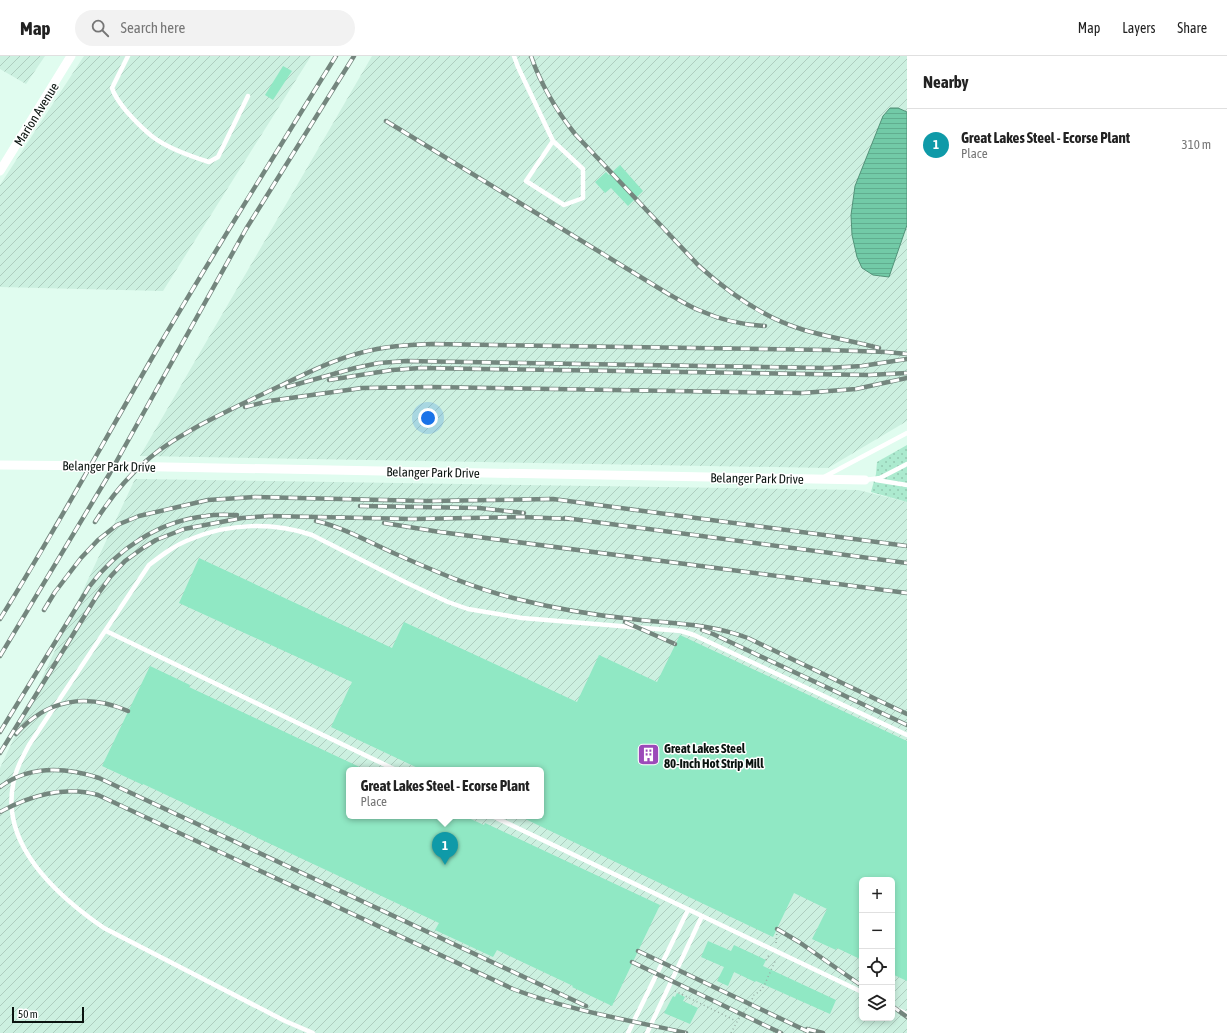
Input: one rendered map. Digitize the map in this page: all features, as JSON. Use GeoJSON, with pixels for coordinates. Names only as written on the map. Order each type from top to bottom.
{"type":"FeatureCollection","features":[{"type":"Feature","properties":{"kind":"street","name":"Marion Avenue"},"geometry":{"type":"LineString","coordinates":[[0,171],[72,56]]}},
{"type":"Feature","properties":{"kind":"street","name":"Belanger Park Drive"},"geometry":{"type":"LineString","coordinates":[[0,465],[868,480]]}},
{"type":"Feature","properties":{"kind":"lane"},"geometry":{"type":"LineString","coordinates":[[128,56],[112,88],[120,104],[138,124],[154,138],[194,158],[209,162],[218,157],[248,96]]}},
{"type":"Feature","properties":{"kind":"lane"},"geometry":{"type":"LineString","coordinates":[[514,56],[553,141],[583,169],[583,198],[564,205],[526,181],[553,141]]}},
{"type":"Feature","properties":{"kind":"lane"},"geometry":{"type":"LineString","coordinates":[[819,480],[907,433]]}},
{"type":"Feature","properties":{"kind":"lane"},"geometry":{"type":"LineString","coordinates":[[868,480],[890,474],[907,464]]}},
{"type":"Feature","properties":{"kind":"lane"},"geometry":{"type":"LineString","coordinates":[[868,480],[907,484]]}},
{"type":"Feature","properties":{"kind":"lane"},"geometry":{"type":"LineString","coordinates":[[313,1033],[285,1021],[104,928],[60,893],[44,876],[24,849],[16,828],[12,806],[13,786],[18,767],[28,746],[149,565],[168,551],[190,539],[227,529],[261,526],[281,527],[312,535],[407,583],[448,602],[468,609],[522,618],[681,631],[694,635],[907,735]]}},
{"type":"Feature","properties":{"kind":"lane"},"geometry":{"type":"LineString","coordinates":[[106,631],[390,767]]}},
{"type":"Feature","properties":{"kind":"lane"},"geometry":{"type":"LineString","coordinates":[[498,819],[859,991]]}},
{"type":"Feature","properties":{"kind":"lane"},"geometry":{"type":"LineString","coordinates":[[628,1033],[688,910]]}},
{"type":"Feature","properties":{"kind":"lane"},"geometry":{"type":"LineString","coordinates":[[647,1033],[702,916]]}},
{"type":"Feature","properties":{"kind":"lane"},"geometry":{"type":"LineString","coordinates":[[895,1008],[907,1014]]}},
{"type":"Feature","properties":{"kind":"path"},"geometry":{"type":"LineString","coordinates":[[731,1033],[737,1021],[750,1004],[754,995],[764,986],[776,960],[777,930]]}},
{"type":"Feature","properties":{"kind":"path"},"geometry":{"type":"LineString","coordinates":[[674,991],[737,1021]]}},
{"type":"Feature","properties":{"kind":"shaded area"},"geometry":{"type":"Polygon","coordinates":[[[0,56],[45,56],[26,84],[0,69],[0,56]]]}},
{"type":"Feature","properties":{"kind":"shaded area"},"geometry":{"type":"Polygon","coordinates":[[[84,56],[311,56],[163,291],[0,287],[0,185],[84,56]]]}},
{"type":"Feature","properties":{"kind":"shaded area"},"geometry":{"type":"Polygon","coordinates":[[[372,56],[907,56],[907,421],[828,468],[140,456],[372,56]]]}},
{"type":"Feature","properties":{"kind":"shaded area"},"geometry":{"type":"Polygon","coordinates":[[[890,108],[898,108],[907,112],[907,225],[889,277],[873,275],[862,268],[857,257],[852,235],[851,215],[855,186],[883,116],[890,108]]]}},
{"type":"Feature","properties":{"kind":"shaded area"},"geometry":{"type":"Polygon","coordinates":[[[907,445],[907,502],[871,492],[876,474],[877,462],[907,445]]]}},
{"type":"Feature","properties":{"kind":"shaded area"},"geometry":{"type":"Polygon","coordinates":[[[135,479],[858,490],[907,502],[907,1033],[0,1033],[0,768],[135,479]]]}},
{"type":"Feature","properties":{"kind":"building"},"geometry":{"type":"Polygon","coordinates":[[[283,66],[292,71],[273,100],[265,95],[283,66]]]}},
{"type":"Feature","properties":{"kind":"building"},"geometry":{"type":"Polygon","coordinates":[[[620,165],[643,191],[628,206],[611,188],[605,193],[595,182],[606,172],[609,175],[620,165]]]}},
{"type":"Feature","properties":{"kind":"building","name":"Great Lakes Steel 80-Inch Hot Strip Mill"},"geometry":{"type":"Polygon","coordinates":[[[199,558],[392,648],[404,622],[577,702],[599,655],[657,682],[680,635],[907,741],[907,981],[895,975],[895,877],[859,877],[859,959],[837,948],[836,950],[812,939],[827,909],[794,893],[773,937],[525,819],[544,819],[544,767],[416,767],[331,727],[352,682],[179,603],[199,558]]]}},
{"type":"Feature","properties":{"kind":"building"},"geometry":{"type":"Polygon","coordinates":[[[150,666],[190,685],[189,687],[360,767],[346,767],[346,819],[471,819],[484,825],[485,823],[660,905],[612,1006],[497,950],[493,957],[435,930],[439,923],[102,766],[150,666]]]}},
{"type":"Feature","properties":{"kind":"building"},"geometry":{"type":"Polygon","coordinates":[[[708,941],[731,951],[734,945],[766,960],[763,966],[836,1000],[830,1014],[734,972],[728,986],[717,981],[724,967],[701,957],[708,941]]]}},
{"type":"Feature","properties":{"kind":"building"},"geometry":{"type":"Polygon","coordinates":[[[677,993],[685,997],[683,1001],[698,1008],[690,1024],[664,1013],[673,996],[675,997],[677,993]]]}},
{"type":"Feature","properties":{"kind":"railway"},"geometry":{"type":"LineString","coordinates":[[0,619],[60,519],[178,314],[336,56]]}},
{"type":"Feature","properties":{"kind":"railway"},"geometry":{"type":"LineString","coordinates":[[0,656],[110,473],[246,229],[354,56]]}},
{"type":"Feature","properties":{"kind":"railway"},"geometry":{"type":"LineString","coordinates":[[531,56],[539,77],[550,97],[575,134],[710,276],[734,295],[759,311],[787,324],[820,334],[879,348]]}},
{"type":"Feature","properties":{"kind":"railway"},"geometry":{"type":"LineString","coordinates":[[386,121],[670,295],[709,314],[741,323],[765,326]]}},
{"type":"Feature","properties":{"kind":"railway"},"geometry":{"type":"LineString","coordinates":[[95,522],[131,475],[151,457],[178,438],[200,425],[320,367],[350,356],[387,347],[432,344],[828,350],[907,354]]}},
{"type":"Feature","properties":{"kind":"railway"},"geometry":{"type":"LineString","coordinates":[[287,387],[355,368],[379,363],[406,361],[827,368],[862,366],[907,359]]}},
{"type":"Feature","properties":{"kind":"railway"},"geometry":{"type":"LineString","coordinates":[[329,380],[392,370],[421,368],[869,375],[907,373]]}},
{"type":"Feature","properties":{"kind":"railway"},"geometry":{"type":"LineString","coordinates":[[245,407],[269,401],[362,388],[429,387],[802,393],[856,389],[907,378]]}},
{"type":"Feature","properties":{"kind":"railway"},"geometry":{"type":"LineString","coordinates":[[44,610],[55,592],[81,558],[98,540],[117,525],[139,516],[208,500],[255,497],[427,501],[553,499],[907,546]]}},
{"type":"Feature","properties":{"kind":"railway"},"geometry":{"type":"LineString","coordinates":[[360,506],[479,508],[524,513]]}},
{"type":"Feature","properties":{"kind":"railway"},"geometry":{"type":"LineString","coordinates":[[0,732],[89,587],[112,561],[140,539],[172,524],[210,515],[237,515]]}},
{"type":"Feature","properties":{"kind":"railway"},"geometry":{"type":"LineString","coordinates":[[0,753],[98,594],[111,576],[125,561],[156,540],[184,529],[242,518],[269,516],[413,519],[522,517],[571,519]]}},
{"type":"Feature","properties":{"kind":"railway"},"geometry":{"type":"LineString","coordinates":[[565,518],[907,563]]}},
{"type":"Feature","properties":{"kind":"railway"},"geometry":{"type":"LineString","coordinates":[[316,521],[344,530],[450,577],[497,594],[542,605],[587,613],[690,625],[733,633],[748,638],[907,714]]}},
{"type":"Feature","properties":{"kind":"railway"},"geometry":{"type":"LineString","coordinates":[[384,523],[440,532],[907,593]]}},
{"type":"Feature","properties":{"kind":"railway"},"geometry":{"type":"LineString","coordinates":[[625,622],[675,644]]}},
{"type":"Feature","properties":{"kind":"railway"},"geometry":{"type":"LineString","coordinates":[[702,630],[907,725]]}},
{"type":"Feature","properties":{"kind":"railway"},"geometry":{"type":"LineString","coordinates":[[16,734],[28,722],[41,713],[68,703],[82,701],[97,702],[112,705],[128,711]]}},
{"type":"Feature","properties":{"kind":"railway"},"geometry":{"type":"LineString","coordinates":[[0,787],[23,775],[48,770],[61,770],[86,774],[99,778],[586,1006]]}},
{"type":"Feature","properties":{"kind":"railway"},"geometry":{"type":"LineString","coordinates":[[0,812],[23,801],[48,794],[73,791],[98,795],[513,989],[577,1009],[686,1033]]}},
{"type":"Feature","properties":{"kind":"railway"},"geometry":{"type":"LineString","coordinates":[[777,929],[799,942],[861,985]]}},
{"type":"Feature","properties":{"kind":"railway"},"geometry":{"type":"LineString","coordinates":[[638,951],[811,1033]]}},
{"type":"Feature","properties":{"kind":"railway"},"geometry":{"type":"LineString","coordinates":[[632,962],[781,1033]]}},
{"type":"Feature","properties":{"kind":"railway"},"geometry":{"type":"LineString","coordinates":[[895,1008],[907,1017]]}},
{"type":"Feature","properties":{"kind":"railway"},"geometry":{"type":"LineString","coordinates":[[807,1029],[823,1033]]}},
{"type":"Feature","properties":{"kind":"place","name":"Great Lakes Steel 80-Inch Hot Strip Mill"},"geometry":{"type":"Point","coordinates":[649,755]}},
{"type":"Feature","properties":{"kind":"place","name":"Great Lakes Steel - Ecorse Plant"},"geometry":{"type":"Point","coordinates":[445,865]}}]}
